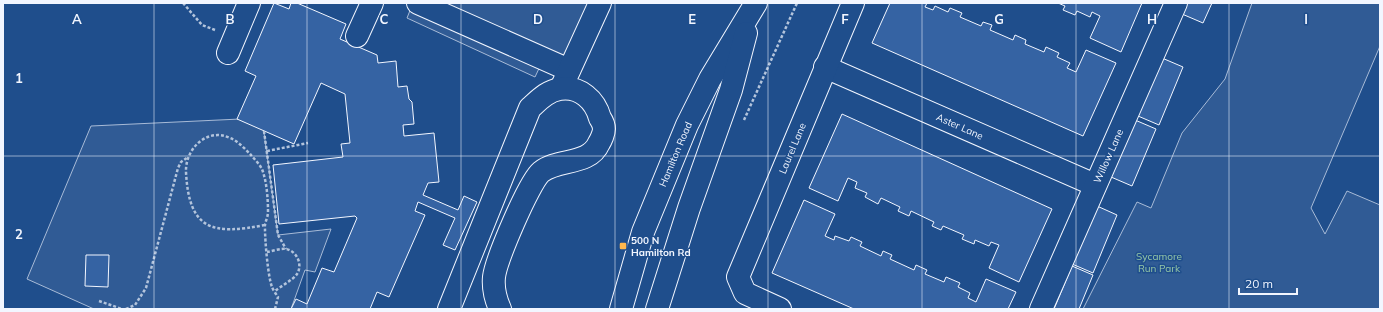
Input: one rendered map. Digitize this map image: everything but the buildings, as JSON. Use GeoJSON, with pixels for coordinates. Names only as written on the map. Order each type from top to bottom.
{"type":"FeatureCollection","features":[{"type":"Feature","properties":{"kind":"street"},"geometry":{"type":"LineString","coordinates":[[231,45],[249,3]]}},
{"type":"Feature","properties":{"kind":"street"},"geometry":{"type":"LineString","coordinates":[[357,36],[372,3]]}},
{"type":"Feature","properties":{"kind":"street"},"geometry":{"type":"LineString","coordinates":[[418,3],[565,80],[597,106],[604,129],[598,145],[586,157],[556,165],[541,172],[532,183],[502,250],[494,277],[496,300],[500,309]]}},
{"type":"Feature","properties":{"kind":"street"},"geometry":{"type":"LineString","coordinates":[[449,309],[530,108],[543,95],[565,80],[600,3]]}},
{"type":"Feature","properties":{"kind":"street","name":"Laurel Lane"},"geometry":{"type":"LineString","coordinates":[[780,309],[745,293],[738,276],[825,67],[854,3]]}},
{"type":"Feature","properties":{"kind":"street","name":"Willow Lane"},"geometry":{"type":"LineString","coordinates":[[1041,309],[1176,3]]}},
{"type":"Feature","properties":{"kind":"street","name":"Hamilton Road"},"geometry":{"type":"LineString","coordinates":[[621,309],[644,232],[687,125],[749,5]]}},
{"type":"Feature","properties":{"kind":"street","name":"Hamilton Road"},"geometry":{"type":"LineString","coordinates":[[657,309],[689,208],[731,90],[749,5]]}},
{"type":"Feature","properties":{"kind":"street","name":"Aster Lane"},"geometry":{"type":"LineString","coordinates":[[825,67],[1095,185]]}},
{"type":"Feature","properties":{"kind":"path"},"geometry":{"type":"LineString","coordinates":[[183,3],[202,25],[231,45]]}},
{"type":"Feature","properties":{"kind":"path"},"geometry":{"type":"LineString","coordinates":[[743,122],[797,3]]}},
{"type":"Feature","properties":{"kind":"path"},"geometry":{"type":"LineString","coordinates":[[264,131],[268,151],[278,236],[286,249],[294,253],[299,260],[299,268],[296,274],[275,291]]}},
{"type":"Feature","properties":{"kind":"path"},"geometry":{"type":"LineString","coordinates":[[126,309],[135,305],[146,288],[178,168],[195,146],[211,135],[220,135],[238,142],[260,165],[263,172],[268,213],[265,225],[272,287],[278,297],[275,309]]}},
{"type":"Feature","properties":{"kind":"path"},"geometry":{"type":"LineString","coordinates":[[268,151],[308,143]]}},
{"type":"Feature","properties":{"kind":"path"},"geometry":{"type":"LineString","coordinates":[[188,156],[186,163],[188,188],[195,215],[202,222],[221,230],[232,230],[265,225]]}},
{"type":"Feature","properties":{"kind":"path"},"geometry":{"type":"LineString","coordinates":[[268,252],[286,249]]}},
{"type":"Feature","properties":{"kind":"path"},"geometry":{"type":"LineString","coordinates":[[98,301],[122,309]]}},
{"type":"Feature","properties":{"kind":"shaded area"},"geometry":{"type":"Polygon","coordinates":[[[413,3],[592,3],[563,68],[543,60],[535,77],[407,18],[413,3]]]}},
{"type":"Feature","properties":{"kind":"shaded area"},"geometry":{"type":"Polygon","coordinates":[[[1252,3],[1380,3],[1380,46],[1311,208],[1325,234],[1347,191],[1380,205],[1380,309],[1083,309],[1137,202],[1151,208],[1182,133],[1225,79],[1252,3]]]}},
{"type":"Feature","properties":{"kind":"shaded area"},"geometry":{"type":"Polygon","coordinates":[[[262,118],[278,235],[331,229],[315,272],[305,270],[291,309],[94,309],[27,279],[91,126],[262,118]]]}},
{"type":"Feature","properties":{"kind":"place","name":"500 N Hamilton Rd"},"geometry":{"type":"Point","coordinates":[623,246]}},
{"type":"Feature","properties":{"kind":"park label","name":"Sycamore Run Park"},"geometry":{"type":"Point","coordinates":[1159,262]}}]}
